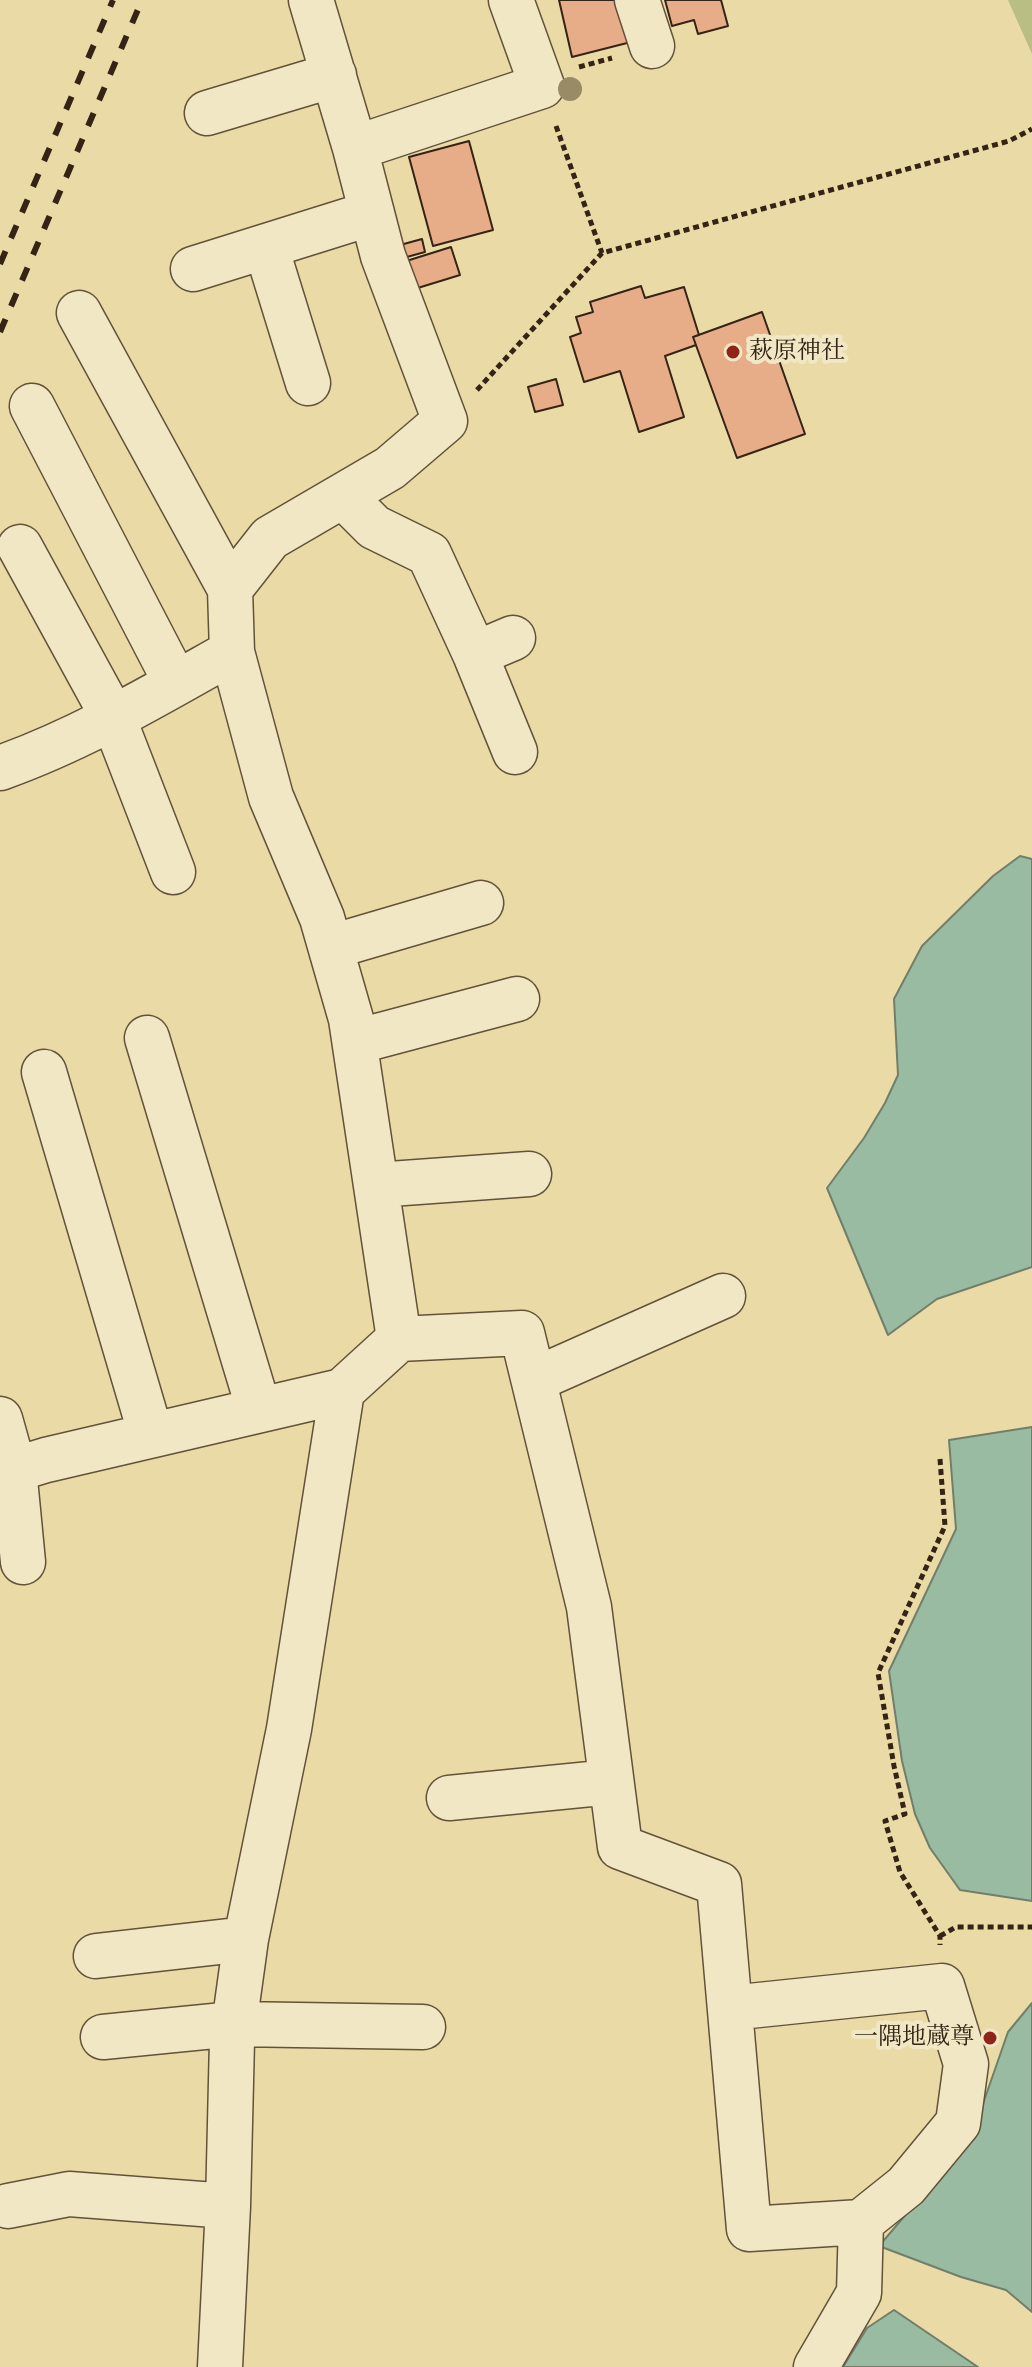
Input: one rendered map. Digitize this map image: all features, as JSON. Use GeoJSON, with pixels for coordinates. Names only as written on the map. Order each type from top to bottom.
{"type":"FeatureCollection","features":[{"type":"Feature","properties":{"kind":"street"},"geometry":{"type":"LineString","coordinates":[[230,589],[270,538],[390,468],[445,421],[383,256],[311,0]]}},
{"type":"Feature","properties":{"kind":"street"},"geometry":{"type":"LineString","coordinates":[[355,148],[541,82],[511,0]]}},
{"type":"Feature","properties":{"kind":"street"},"geometry":{"type":"LineString","coordinates":[[637,0],[652,46]]}},
{"type":"Feature","properties":{"kind":"street"},"geometry":{"type":"LineString","coordinates":[[207,113],[334,75]]}},
{"type":"Feature","properties":{"kind":"street"},"geometry":{"type":"LineString","coordinates":[[193,269],[372,213]]}},
{"type":"Feature","properties":{"kind":"street"},"geometry":{"type":"LineString","coordinates":[[266,247],[308,383]]}},
{"type":"Feature","properties":{"kind":"street"},"geometry":{"type":"LineString","coordinates":[[79,313],[230,589],[232,652],[271,797],[322,918],[351,1019],[399,1339]]}},
{"type":"Feature","properties":{"kind":"street"},"geometry":{"type":"LineString","coordinates":[[32,406],[176,683]]}},
{"type":"Feature","properties":{"kind":"street"},"geometry":{"type":"LineString","coordinates":[[343,496],[374,527],[429,554],[494,646],[515,752]]}},
{"type":"Feature","properties":{"kind":"street"},"geometry":{"type":"LineString","coordinates":[[20,547],[113,717],[173,872]]}},
{"type":"Feature","properties":{"kind":"street"},"geometry":{"type":"LineString","coordinates":[[0,768],[113,717],[232,652]]}},
{"type":"Feature","properties":{"kind":"street"},"geometry":{"type":"LineString","coordinates":[[331,947],[481,903]]}},
{"type":"Feature","properties":{"kind":"street"},"geometry":{"type":"LineString","coordinates":[[355,1042],[517,999]]}},
{"type":"Feature","properties":{"kind":"street"},"geometry":{"type":"LineString","coordinates":[[147,1038],[259,1410]]}},
{"type":"Feature","properties":{"kind":"street"},"geometry":{"type":"LineString","coordinates":[[44,1072],[151,1435]]}},
{"type":"Feature","properties":{"kind":"street"},"geometry":{"type":"LineString","coordinates":[[376,1185],[529,1174]]}},
{"type":"Feature","properties":{"kind":"street"},"geometry":{"type":"LineString","coordinates":[[534,1380],[723,1296]]}},
{"type":"Feature","properties":{"kind":"street"},"geometry":{"type":"LineString","coordinates":[[7,1471],[342,1391],[399,1339],[522,1333],[589,1607],[620,1847],[719,1884],[749,2229],[861,2222],[906,2186],[958,2123],[966,2064],[942,1986],[730,2008]]}},
{"type":"Feature","properties":{"kind":"street"},"geometry":{"type":"LineString","coordinates":[[220,2367],[234,2024],[246,1939],[289,1729],[342,1391]]}},
{"type":"Feature","properties":{"kind":"street"},"geometry":{"type":"LineString","coordinates":[[0,1419],[23,1562]]}},
{"type":"Feature","properties":{"kind":"street"},"geometry":{"type":"LineString","coordinates":[[449,1798],[611,1782]]}},
{"type":"Feature","properties":{"kind":"street"},"geometry":{"type":"LineString","coordinates":[[96,1956],[246,1939]]}},
{"type":"Feature","properties":{"kind":"street"},"geometry":{"type":"LineString","coordinates":[[103,2037],[234,2024],[423,2027]]}},
{"type":"Feature","properties":{"kind":"street"},"geometry":{"type":"LineString","coordinates":[[8,2206],[69,2194],[228,2206]]}},
{"type":"Feature","properties":{"kind":"street"},"geometry":{"type":"LineString","coordinates":[[816,2367],[859,2293],[861,2222]]}},
{"type":"Feature","properties":{"kind":"path"},"geometry":{"type":"LineString","coordinates":[[602,253],[541,82],[652,46]]}},
{"type":"Feature","properties":{"kind":"path"},"geometry":{"type":"LineString","coordinates":[[445,421],[602,253],[1009,141],[1032,129]]}},
{"type":"Feature","properties":{"kind":"path"},"geometry":{"type":"LineString","coordinates":[[940,1459],[945,1526],[878,1673],[905,1814],[885,1821],[900,1872],[940,1936],[942,1986]]}},
{"type":"Feature","properties":{"kind":"path"},"geometry":{"type":"LineString","coordinates":[[940,1936],[956,1927],[1032,1927]]}},
{"type":"Feature","properties":{"kind":"shaded area"},"geometry":{"type":"Polygon","coordinates":[[[1008,0],[1032,0],[1032,54],[1008,0]]]}},
{"type":"Feature","properties":{"kind":"shaded area"},"geometry":{"type":"Polygon","coordinates":[[[1020,856],[1032,859],[1032,1267],[937,1299],[888,1335],[827,1188],[864,1138],[898,1075],[894,999],[922,946],[993,876],[1020,856]]]}},
{"type":"Feature","properties":{"kind":"shaded area"},"geometry":{"type":"Polygon","coordinates":[[[1032,1427],[1032,1901],[960,1890],[930,1848],[915,1814],[902,1761],[889,1671],[956,1529],[949,1440],[1032,1427]]]}},
{"type":"Feature","properties":{"kind":"shaded area"},"geometry":{"type":"Polygon","coordinates":[[[1032,2003],[1032,2312],[1006,2290],[961,2277],[879,2246],[971,2138],[1008,2032],[1032,2003]]]}},
{"type":"Feature","properties":{"kind":"shaded area"},"geometry":{"type":"Polygon","coordinates":[[[894,2310],[978,2367],[843,2367],[867,2328],[894,2310]]]}},
{"type":"Feature","properties":{"kind":"building"},"geometry":{"type":"Polygon","coordinates":[[[559,0],[624,0],[635,41],[572,57],[559,0]]]}},
{"type":"Feature","properties":{"kind":"building"},"geometry":{"type":"Polygon","coordinates":[[[665,0],[721,0],[728,26],[698,34],[694,20],[672,26],[665,0]]]}},
{"type":"Feature","properties":{"kind":"building"},"geometry":{"type":"Polygon","coordinates":[[[469,141],[493,230],[433,246],[409,157],[469,141]]]}},
{"type":"Feature","properties":{"kind":"building"},"geometry":{"type":"Polygon","coordinates":[[[422,239],[425,252],[403,258],[400,245],[422,239]]]}},
{"type":"Feature","properties":{"kind":"building"},"geometry":{"type":"Polygon","coordinates":[[[451,247],[460,275],[408,291],[400,263],[451,247]]]}},
{"type":"Feature","properties":{"kind":"building"},"geometry":{"type":"Polygon","coordinates":[[[641,286],[645,298],[684,287],[699,335],[693,337],[696,345],[665,356],[684,417],[639,432],[620,371],[584,382],[570,337],[581,333],[576,317],[593,312],[590,302],[641,286]]]}},
{"type":"Feature","properties":{"kind":"building"},"geometry":{"type":"Polygon","coordinates":[[[762,312],[805,434],[737,458],[693,337],[762,312]]]}},
{"type":"Feature","properties":{"kind":"building"},"geometry":{"type":"Polygon","coordinates":[[[556,379],[563,405],[535,412],[528,387],[556,379]]]}},
{"type":"Feature","properties":{"kind":"railway"},"geometry":{"type":"LineString","coordinates":[[0,264],[113,0]]}},
{"type":"Feature","properties":{"kind":"railway"},"geometry":{"type":"LineString","coordinates":[[0,332],[142,0]]}},
{"type":"Feature","properties":{"kind":"place","name":"萩原神社"},"geometry":{"type":"Point","coordinates":[733,352]}},
{"type":"Feature","properties":{"kind":"place","name":"一隅地蔵尊"},"geometry":{"type":"Point","coordinates":[990,2038]}}]}
